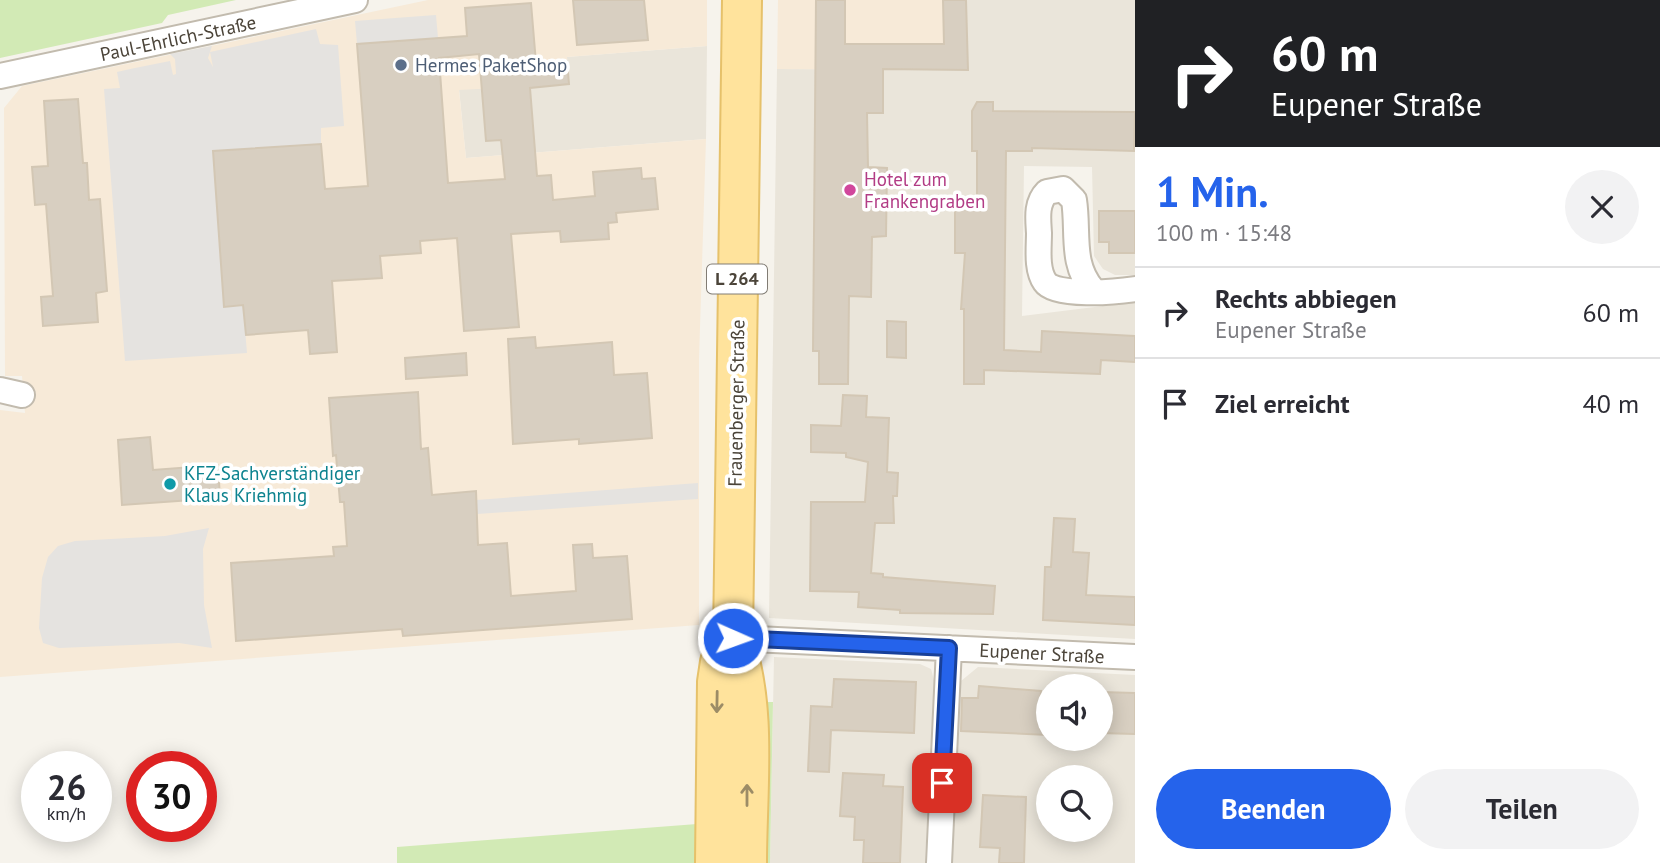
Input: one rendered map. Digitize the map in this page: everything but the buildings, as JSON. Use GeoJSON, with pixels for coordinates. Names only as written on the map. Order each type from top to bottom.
{"type":"FeatureCollection","features":[{"type":"Feature","properties":{"kind":"main road","name":"Frauenberger Straße"},"geometry":{"type":"LineString","coordinates":[[741,0],[733,638],[744,667],[748,697],[747,863]]}},
{"type":"Feature","properties":{"kind":"main road","name":"Frauenberger Straße"},"geometry":{"type":"LineString","coordinates":[[715,863],[718,682],[720,662],[733,638]]}},
{"type":"Feature","properties":{"kind":"street","name":"Paul-Ehrlich-Straße"},"geometry":{"type":"LineString","coordinates":[[0,76],[355,0]]}},
{"type":"Feature","properties":{"kind":"street"},"geometry":{"type":"LineString","coordinates":[[1093,290],[1135,289]]}},
{"type":"Feature","properties":{"kind":"street","name":"Eupener Straße"},"geometry":{"type":"LineString","coordinates":[[733,638],[1135,657]]}},
{"type":"Feature","properties":{"kind":"street"},"geometry":{"type":"LineString","coordinates":[[939,863],[949,648]]}},
{"type":"Feature","properties":{"kind":"shaded area"},"geometry":{"type":"Polygon","coordinates":[[[428,0],[707,0],[707,46],[567,57],[569,84],[459,90],[466,158],[706,139],[699,359],[699,625],[0,677],[0,410],[25,413],[22,376],[5,376],[4,108],[22,86],[428,0]]]}},
{"type":"Feature","properties":{"kind":"shaded area"},"geometry":{"type":"Polygon","coordinates":[[[778,0],[966,0],[968,70],[777,69],[778,0]]]}},
{"type":"Feature","properties":{"kind":"shaded area"},"geometry":{"type":"Polygon","coordinates":[[[966,0],[1135,0],[1135,275],[1115,275],[1103,269],[1094,256],[1092,167],[1024,166],[1022,316],[1135,302],[1135,639],[769,618],[777,69],[968,70],[966,0]]]}},
{"type":"Feature","properties":{"kind":"shaded area"},"geometry":{"type":"Polygon","coordinates":[[[436,15],[438,38],[357,44],[355,21],[436,15]]]}},
{"type":"Feature","properties":{"kind":"shaded area"},"geometry":{"type":"Polygon","coordinates":[[[316,29],[320,44],[338,45],[344,126],[321,128],[321,144],[249,149],[218,232],[224,307],[243,305],[247,353],[125,361],[104,89],[120,88],[117,72],[170,61],[173,75],[176,74],[175,59],[170,54],[212,46],[210,52],[316,29]]]}},
{"type":"Feature","properties":{"kind":"shaded area"},"geometry":{"type":"Polygon","coordinates":[[[707,46],[706,139],[466,158],[459,89],[569,85],[567,57],[707,46]]]}},
{"type":"Feature","properties":{"kind":"shaded area"},"geometry":{"type":"Polygon","coordinates":[[[698,483],[698,499],[477,514],[476,500],[698,483]]]}},
{"type":"Feature","properties":{"kind":"shaded area"},"geometry":{"type":"Polygon","coordinates":[[[209,528],[203,549],[204,605],[212,648],[179,643],[59,648],[43,643],[39,628],[42,578],[48,557],[58,546],[75,541],[165,536],[209,528]]]}},
{"type":"Feature","properties":{"kind":"shaded area"},"geometry":{"type":"Polygon","coordinates":[[[774,657],[920,664],[931,669],[934,680],[925,863],[770,863],[774,657]]]}},
{"type":"Feature","properties":{"kind":"shaded area"},"geometry":{"type":"Polygon","coordinates":[[[978,667],[1135,675],[1135,863],[952,863],[961,681],[978,667]]]}},
{"type":"Feature","properties":{"kind":"green space"},"geometry":{"type":"Polygon","coordinates":[[[0,0],[236,0],[168,15],[162,23],[0,58],[0,0]]]}},
{"type":"Feature","properties":{"kind":"green space"},"geometry":{"type":"Polygon","coordinates":[[[767,702],[773,702],[770,863],[765,863],[767,702]]]}},
{"type":"Feature","properties":{"kind":"green space"},"geometry":{"type":"Polygon","coordinates":[[[697,824],[696,863],[397,863],[397,847],[697,824]]]}},
{"type":"Feature","properties":{"kind":"place","name":"Hermes PaketShop"},"geometry":{"type":"Point","coordinates":[401,65]}},
{"type":"Feature","properties":{"kind":"place","name":"Hotel zum Frankengraben"},"geometry":{"type":"Point","coordinates":[850,190]}},
{"type":"Feature","properties":{"kind":"place","name":"KFZ-Sachverständiger Klaus Kriehmig"},"geometry":{"type":"Point","coordinates":[170,484]}},
{"type":"Feature","properties":{"kind":"route"},"geometry":{"type":"LineString","coordinates":[[733,638],[949,648],[942,783]]}}]}
